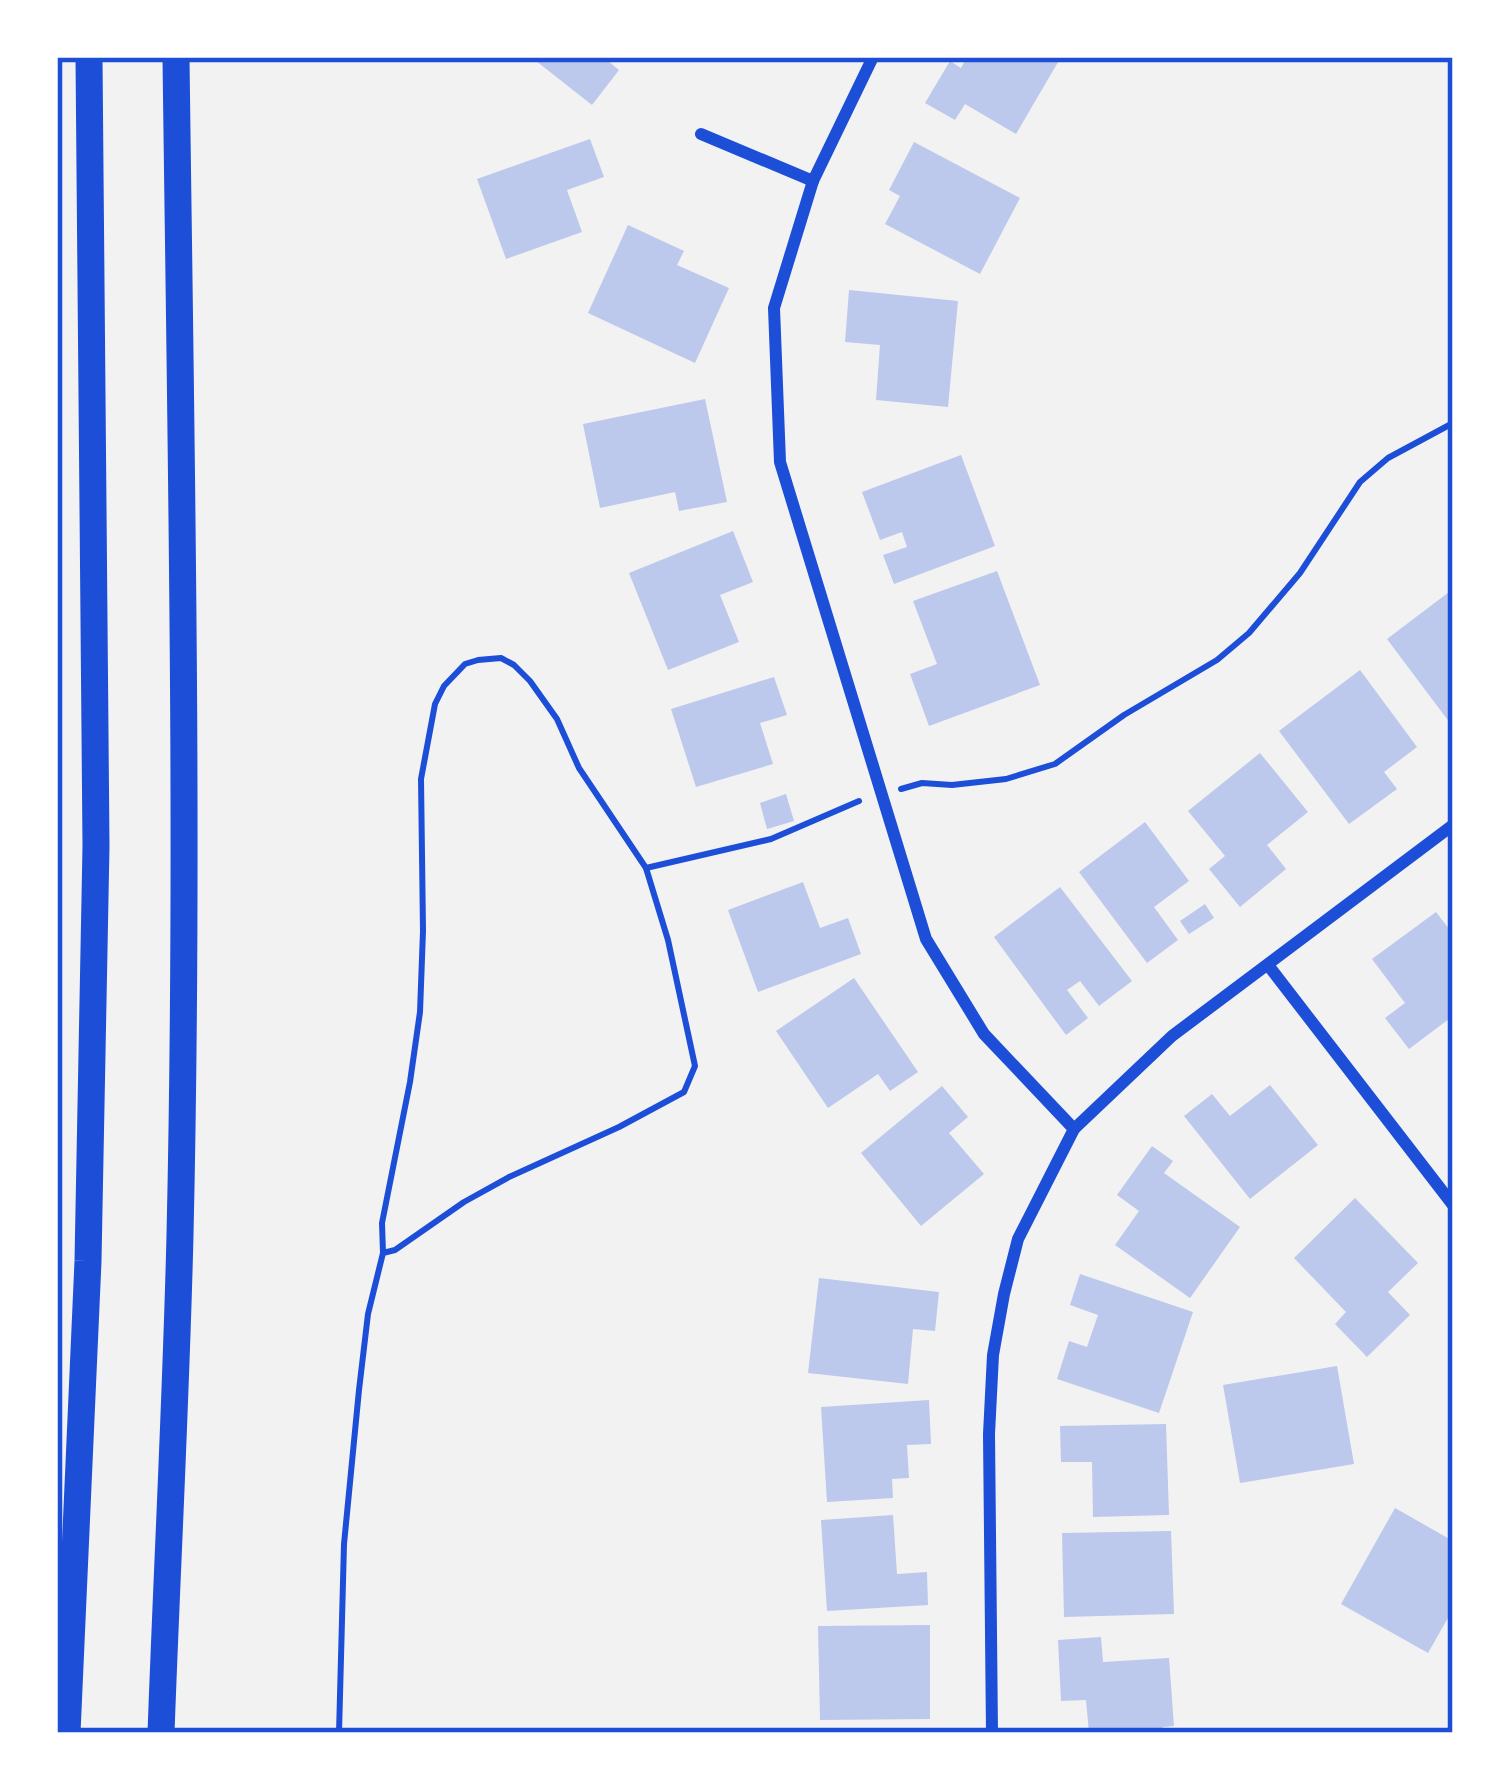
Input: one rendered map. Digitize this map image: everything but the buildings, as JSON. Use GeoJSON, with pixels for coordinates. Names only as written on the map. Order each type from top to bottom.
{"type":"FeatureCollection","features":[{"type":"Feature","properties":{"kind":"highway"},"geometry":{"type":"LineString","coordinates":[[67,1733],[88,1261],[96,846],[89,57]]}},
{"type":"Feature","properties":{"kind":"highway"},"geometry":{"type":"LineString","coordinates":[[160,1733],[180,1238],[183,1024],[176,57]]}},
{"type":"Feature","properties":{"kind":"street"},"geometry":{"type":"LineString","coordinates":[[873,57],[813,181],[774,308],[780,462],[926,939],[984,1034],[1074,1129]]}},
{"type":"Feature","properties":{"kind":"street"},"geometry":{"type":"LineString","coordinates":[[701,134],[813,181]]}},
{"type":"Feature","properties":{"kind":"street"},"geometry":{"type":"LineString","coordinates":[[992,1733],[989,1433],[993,1355],[1018,1239],[1074,1129],[1172,1036],[1453,825]]}},
{"type":"Feature","properties":{"kind":"street"},"geometry":{"type":"LineString","coordinates":[[1268,965],[1453,1205]]}},
{"type":"Feature","properties":{"kind":"path"},"geometry":{"type":"LineString","coordinates":[[646,868],[771,839],[841,806],[922,783],[1006,779],[1055,764],[1124,715],[1217,660],[1249,633],[1300,573],[1360,482],[1388,458],[1453,423]]}},
{"type":"Feature","properties":{"kind":"path"},"geometry":{"type":"LineString","coordinates":[[339,1733],[350,1466],[368,1313],[420,1012],[421,778],[443,686],[465,664],[500,658],[530,680],[557,719],[579,768],[646,868],[668,940],[694,1066],[684,1092],[509,1177],[395,1250],[382,1252]]}}]}
